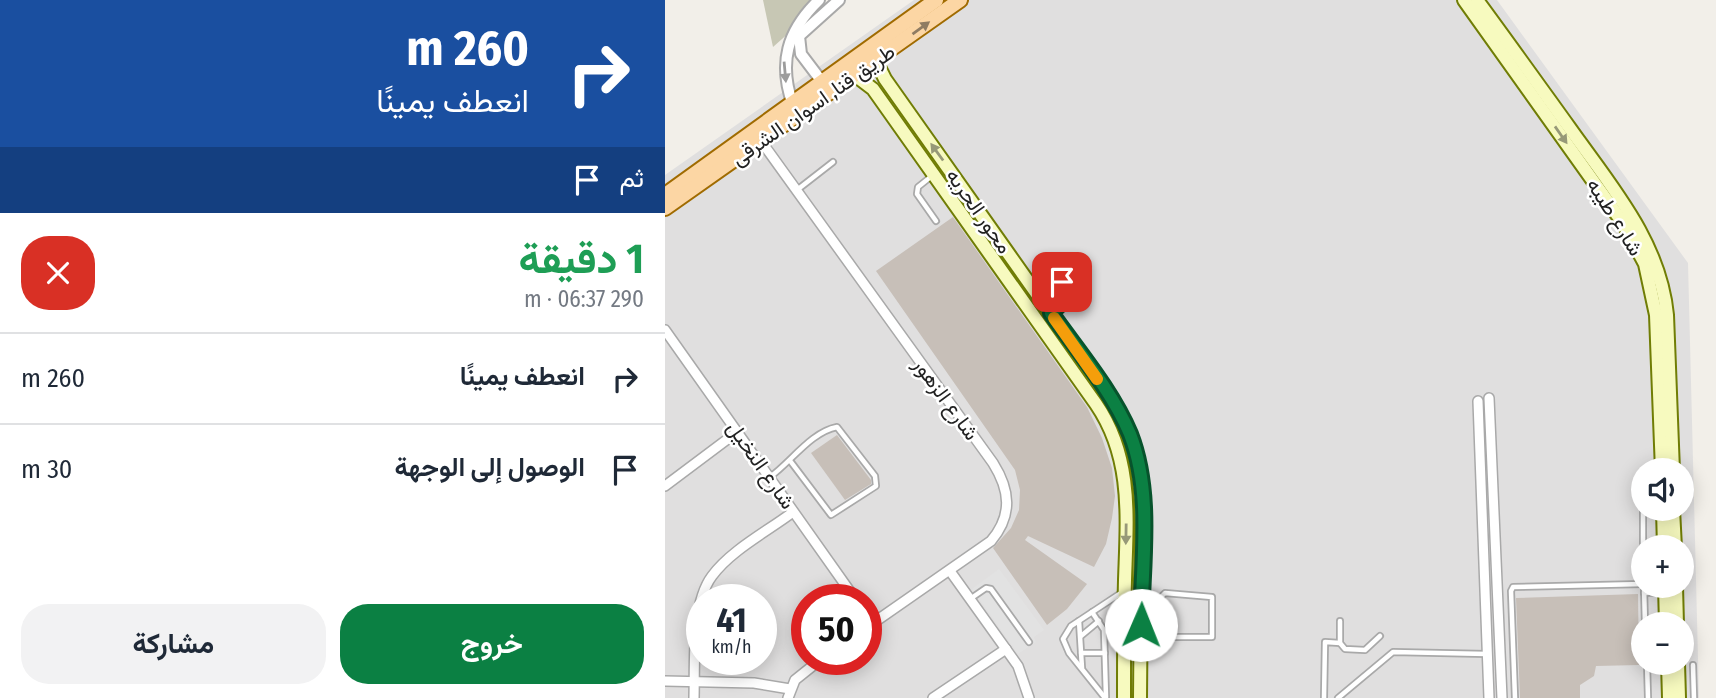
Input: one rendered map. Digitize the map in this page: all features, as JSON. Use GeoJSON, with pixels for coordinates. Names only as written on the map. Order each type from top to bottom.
{"type":"FeatureCollection","features":[{"type":"Feature","properties":{"kind":"main road","name":"طريق قنا, اسوان الشرقى"},"geometry":{"type":"LineString","coordinates":[[665,208],[761,141],[851,71],[878,44],[936,0]]}},
{"type":"Feature","properties":{"kind":"main road","name":"طريق قنا, اسوان الشرقى"},"geometry":{"type":"LineString","coordinates":[[665,195],[823,83],[877,60],[960,0]]}},
{"type":"Feature","properties":{"kind":"main road","name":"شارع طيبه"},"geometry":{"type":"LineString","coordinates":[[1464,0],[1623,223],[1640,254],[1655,304],[1670,458]]}},
{"type":"Feature","properties":{"kind":"main road","name":"شارع طيبه"},"geometry":{"type":"LineString","coordinates":[[1477,0],[1616,192],[1649,247],[1665,302],[1666,422],[1663,458]]}},
{"type":"Feature","properties":{"kind":"main road"},"geometry":{"type":"LineString","coordinates":[[877,60],[878,44]]}},
{"type":"Feature","properties":{"kind":"main road","name":"محور الحريه"},"geometry":{"type":"LineString","coordinates":[[877,60],[885,79],[1114,404],[1135,451],[1143,510],[1140,698]]}},
{"type":"Feature","properties":{"kind":"main road","name":"محور الحريه"},"geometry":{"type":"LineString","coordinates":[[851,71],[873,89],[1111,428],[1121,454],[1126,482],[1124,698]]}},
{"type":"Feature","properties":{"kind":"main road"},"geometry":{"type":"LineString","coordinates":[[1668,675],[1669,698]]}},
{"type":"Feature","properties":{"kind":"main road"},"geometry":{"type":"LineString","coordinates":[[1678,675],[1679,694]]}},
{"type":"Feature","properties":{"kind":"street"},"geometry":{"type":"LineString","coordinates":[[793,105],[784,64],[786,51],[819,0]]}},
{"type":"Feature","properties":{"kind":"street"},"geometry":{"type":"LineString","coordinates":[[799,29],[839,0]]}},
{"type":"Feature","properties":{"kind":"street"},"geometry":{"type":"LineString","coordinates":[[799,29],[799,48],[823,83]]}},
{"type":"Feature","properties":{"kind":"street","name":"شارع الزهور"},"geometry":{"type":"LineString","coordinates":[[761,141],[992,463],[1004,485],[1007,508],[999,532],[982,549],[882,617]]}},
{"type":"Feature","properties":{"kind":"street","name":"شارع النخيل"},"geometry":{"type":"LineString","coordinates":[[665,330],[845,584]]}},
{"type":"Feature","properties":{"kind":"street"},"geometry":{"type":"LineString","coordinates":[[1489,398],[1501,698]]}},
{"type":"Feature","properties":{"kind":"street"},"geometry":{"type":"LineString","coordinates":[[1478,401],[1489,698]]}},
{"type":"Feature","properties":{"kind":"street"},"geometry":{"type":"LineString","coordinates":[[665,485],[737,432]]}},
{"type":"Feature","properties":{"kind":"street"},"geometry":{"type":"LineString","coordinates":[[694,698],[699,610],[708,582],[720,566],[793,512]]}},
{"type":"Feature","properties":{"kind":"street"},"geometry":{"type":"LineString","coordinates":[[950,571],[1024,675],[1030,698]]}},
{"type":"Feature","properties":{"kind":"street"},"geometry":{"type":"LineString","coordinates":[[933,698],[1006,649]]}},
{"type":"Feature","properties":{"kind":"street"},"geometry":{"type":"LineString","coordinates":[[665,681],[754,683],[789,693],[801,675]]}},
{"type":"Feature","properties":{"kind":"lane"},"geometry":{"type":"LineString","coordinates":[[796,190],[833,163]]}},
{"type":"Feature","properties":{"kind":"lane"},"geometry":{"type":"LineString","coordinates":[[934,174],[918,187],[916,194],[936,221]]}},
{"type":"Feature","properties":{"kind":"lane"},"geometry":{"type":"LineString","coordinates":[[1032,287],[1050,278],[1059,279],[1065,285],[1065,299],[1051,313]]}},
{"type":"Feature","properties":{"kind":"lane"},"geometry":{"type":"LineString","coordinates":[[769,477],[790,462],[802,449],[837,427],[875,476],[876,485],[831,515],[790,462]]}},
{"type":"Feature","properties":{"kind":"lane"},"geometry":{"type":"LineString","coordinates":[[1515,698],[1513,587],[1631,588]]}},
{"type":"Feature","properties":{"kind":"lane"},"geometry":{"type":"LineString","coordinates":[[970,599],[984,589],[991,589],[1029,642]]}},
{"type":"Feature","properties":{"kind":"lane"},"geometry":{"type":"LineString","coordinates":[[1105,698],[1066,649],[1063,639],[1067,630],[1079,620],[1125,592]]}},
{"type":"Feature","properties":{"kind":"lane"},"geometry":{"type":"LineString","coordinates":[[1164,593],[1208,594],[1214,598],[1213,633],[1210,638],[1165,639],[1161,635],[1160,627],[1164,593]]}},
{"type":"Feature","properties":{"kind":"lane"},"geometry":{"type":"LineString","coordinates":[[1091,612],[1104,630],[1105,698]]}},
{"type":"Feature","properties":{"kind":"lane"},"geometry":{"type":"LineString","coordinates":[[1079,620],[1082,669]]}},
{"type":"Feature","properties":{"kind":"lane"},"geometry":{"type":"LineString","coordinates":[[1080,637],[1099,621]]}},
{"type":"Feature","properties":{"kind":"lane"},"geometry":{"type":"LineString","coordinates":[[1340,621],[1340,643]]}},
{"type":"Feature","properties":{"kind":"lane"},"geometry":{"type":"LineString","coordinates":[[1141,626],[1160,627]]}},
{"type":"Feature","properties":{"kind":"lane"},"geometry":{"type":"LineString","coordinates":[[1324,698],[1325,642],[1340,643],[1348,650],[1365,650],[1380,636]]}},
{"type":"Feature","properties":{"kind":"lane"},"geometry":{"type":"LineString","coordinates":[[1338,698],[1393,652],[1488,654]]}},
{"type":"Feature","properties":{"kind":"lane"},"geometry":{"type":"LineString","coordinates":[[1081,653],[1105,653]]}},
{"type":"Feature","properties":{"kind":"lane"},"geometry":{"type":"LineString","coordinates":[[1647,675],[1648,698]]}},
{"type":"Feature","properties":{"kind":"lane"},"geometry":{"type":"LineString","coordinates":[[1693,675],[1694,698]]}},
{"type":"Feature","properties":{"kind":"lane"},"geometry":{"type":"LineString","coordinates":[[1679,694],[1694,689]]}},
{"type":"Feature","properties":{"kind":"shaded area"},"geometry":{"type":"Polygon","coordinates":[[[763,0],[826,0],[773,47],[763,0]]]}},
{"type":"Feature","properties":{"kind":"shaded area"},"geometry":{"type":"Polygon","coordinates":[[[914,0],[1497,0],[1688,263],[1693,458],[1631,458],[1631,521],[1694,521],[1694,500],[1699,698],[665,698],[665,175],[914,0]]]}},
{"type":"Feature","properties":{"kind":"shaded area"},"geometry":{"type":"Polygon","coordinates":[[[999,569],[1044,630],[1034,637],[1036,642],[1018,654],[972,589],[999,569]]]}},
{"type":"Feature","properties":{"kind":"building"},"geometry":{"type":"Polygon","coordinates":[[[953,217],[1087,407],[1102,438],[1112,468],[1115,496],[1112,518],[1106,544],[1094,567],[1028,536],[1025,540],[1087,584],[1067,609],[1047,625],[993,548],[1011,528],[1019,510],[1020,490],[1015,470],[876,271],[953,217]]]}},
{"type":"Feature","properties":{"kind":"building"},"geometry":{"type":"Polygon","coordinates":[[[837,435],[871,480],[871,484],[845,500],[811,453],[837,435]]]}},
{"type":"Feature","properties":{"kind":"building"},"geometry":{"type":"Polygon","coordinates":[[[1631,594],[1631,598],[1638,598],[1638,612],[1631,612],[1631,665],[1596,666],[1594,676],[1580,685],[1580,698],[1520,698],[1516,598],[1631,594]]]}},
{"type":"Feature","properties":{"kind":"slow traffic"},"geometry":{"type":"LineString","coordinates":[[1054,318],[1097,379]]}},
{"type":"Feature","properties":{"kind":"route"},"geometry":{"type":"LineString","coordinates":[[1062,282],[1067,290],[1065,299],[1051,313],[1114,404],[1129,432],[1138,460],[1143,510],[1141,625]]}}]}
